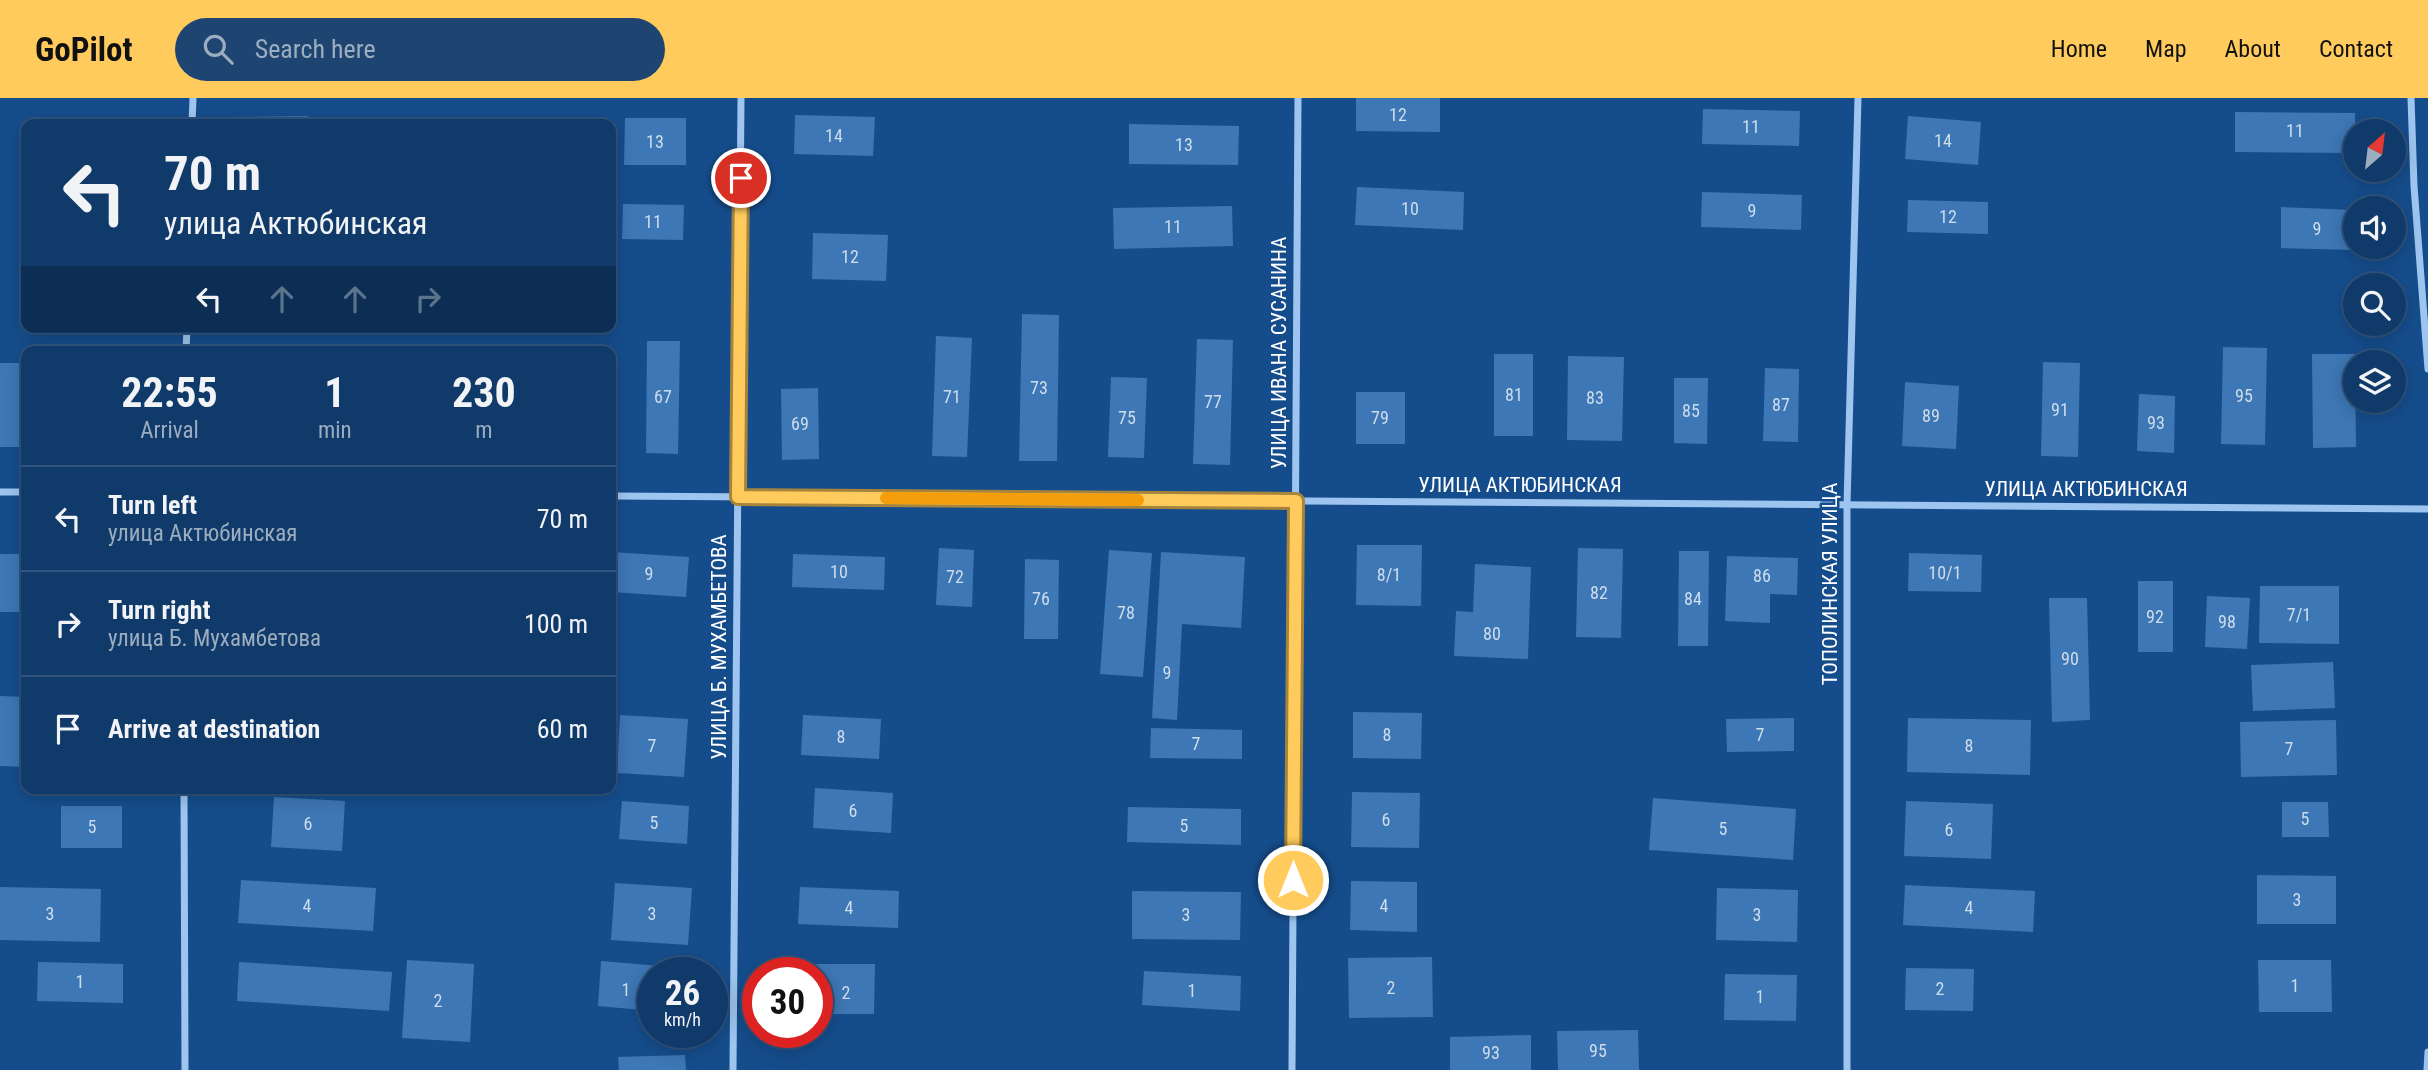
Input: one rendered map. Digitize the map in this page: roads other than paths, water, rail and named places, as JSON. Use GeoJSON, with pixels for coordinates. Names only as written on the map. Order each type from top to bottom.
{"type":"FeatureCollection","features":[{"type":"Feature","properties":{"kind":"street"},"geometry":{"type":"LineString","coordinates":[[192,119],[193,98]]}},
{"type":"Feature","properties":{"kind":"street","name":"УЛИЦА Б. МУХАМБЕТОВА"},"geometry":{"type":"LineString","coordinates":[[733,1070],[741,98]]}},
{"type":"Feature","properties":{"kind":"street","name":"УЛИЦА ИВАНА СУСАНИНА"},"geometry":{"type":"LineString","coordinates":[[1292,1070],[1298,98]]}},
{"type":"Feature","properties":{"kind":"street","name":"ТОПОЛИНСКАЯ УЛИЦА"},"geometry":{"type":"LineString","coordinates":[[1847,1070],[1847,505],[1858,98]]}},
{"type":"Feature","properties":{"kind":"street"},"geometry":{"type":"LineString","coordinates":[[2411,98],[2414,186],[2428,369]]}},
{"type":"Feature","properties":{"kind":"street"},"geometry":{"type":"LineString","coordinates":[[0,492],[21,492]]}},
{"type":"Feature","properties":{"kind":"street","name":"УЛИЦА АКТЮБИНСКАЯ"},"geometry":{"type":"LineString","coordinates":[[616,496],[2428,509]]}},
{"type":"Feature","properties":{"kind":"street"},"geometry":{"type":"LineString","coordinates":[[184,794],[184,1070]]}},
{"type":"Feature","properties":{"kind":"street"},"geometry":{"type":"LineString","coordinates":[[2427,1070],[2428,1052]]}}]}
